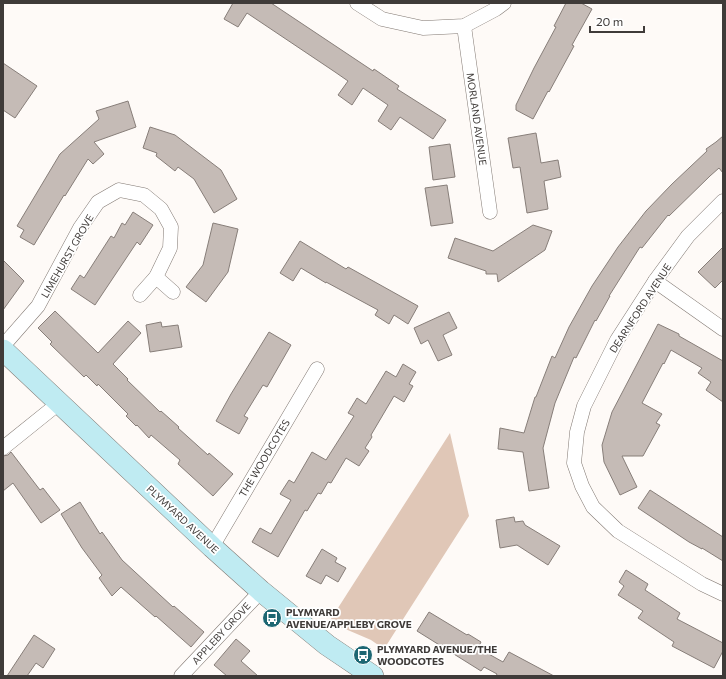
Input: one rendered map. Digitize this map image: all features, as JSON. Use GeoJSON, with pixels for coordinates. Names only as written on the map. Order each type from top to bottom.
{"type":"FeatureCollection","features":[{"type":"Feature","properties":{"kind":"street"},"geometry":{"type":"LineString","coordinates":[[357,3],[382,19],[423,28],[464,26],[496,9],[504,3]]}},
{"type":"Feature","properties":{"kind":"street","name":"MORLAND AVENUE"},"geometry":{"type":"LineString","coordinates":[[464,26],[490,212]]}},
{"type":"Feature","properties":{"kind":"street","name":"LIMEHURST GROVE"},"geometry":{"type":"LineString","coordinates":[[3,346],[38,306],[80,228],[98,202],[119,190],[144,195],[161,209],[171,227],[170,248],[156,277],[140,295]]}},
{"type":"Feature","properties":{"kind":"street","name":"DEARNFORD AVENUE"},"geometry":{"type":"LineString","coordinates":[[723,201],[688,236],[655,282],[617,340],[584,406],[577,432],[574,463],[582,486],[593,507],[618,531],[702,584],[723,594]]}},
{"type":"Feature","properties":{"kind":"street"},"geometry":{"type":"LineString","coordinates":[[156,277],[173,292]]}},
{"type":"Feature","properties":{"kind":"street"},"geometry":{"type":"LineString","coordinates":[[655,282],[723,329]]}},
{"type":"Feature","properties":{"kind":"street","name":"PLYMYARD AVENUE"},"geometry":{"type":"LineString","coordinates":[[3,350],[212,547],[261,591],[327,645],[373,676]]}},
{"type":"Feature","properties":{"kind":"street","name":"THE WOODCOTES"},"geometry":{"type":"LineString","coordinates":[[212,547],[316,369]]}},
{"type":"Feature","properties":{"kind":"street"},"geometry":{"type":"LineString","coordinates":[[3,448],[59,403]]}},
{"type":"Feature","properties":{"kind":"street","name":"APPLEBY GROVE"},"geometry":{"type":"LineString","coordinates":[[181,676],[261,591]]}},
{"type":"Feature","properties":{"kind":"shaded area"},"geometry":{"type":"Polygon","coordinates":[[[450,433],[469,516],[384,649],[371,640],[329,622],[450,433]]]}},
{"type":"Feature","properties":{"kind":"building"},"geometry":{"type":"Polygon","coordinates":[[[233,3],[271,3],[373,71],[374,69],[399,86],[397,89],[446,120],[433,139],[400,117],[391,130],[378,121],[388,105],[363,88],[352,105],[338,95],[348,81],[335,72],[247,13],[238,27],[224,19],[233,3]]]}},
{"type":"Feature","properties":{"kind":"building"},"geometry":{"type":"Polygon","coordinates":[[[566,3],[581,3],[592,9],[572,45],[574,46],[533,119],[516,110],[516,105],[556,27],[554,26],[566,3]]]}},
{"type":"Feature","properties":{"kind":"building"},"geometry":{"type":"Polygon","coordinates":[[[3,63],[37,86],[15,118],[3,110],[3,63]]]}},
{"type":"Feature","properties":{"kind":"building"},"geometry":{"type":"Polygon","coordinates":[[[128,101],[136,127],[94,142],[104,154],[93,164],[88,159],[34,245],[20,237],[24,230],[17,226],[60,154],[99,119],[96,111],[128,101]]]}},
{"type":"Feature","properties":{"kind":"building"},"geometry":{"type":"Polygon","coordinates":[[[150,127],[175,135],[221,170],[237,199],[214,213],[194,179],[178,167],[175,171],[156,156],[157,153],[143,148],[150,127]]]}},
{"type":"Feature","properties":{"kind":"building"},"geometry":{"type":"Polygon","coordinates":[[[536,133],[541,163],[558,160],[561,177],[544,181],[548,209],[527,213],[520,167],[513,168],[508,138],[536,133]]]}},
{"type":"Feature","properties":{"kind":"building"},"geometry":{"type":"Polygon","coordinates":[[[723,136],[723,173],[719,168],[710,176],[669,216],[668,215],[642,248],[640,247],[609,296],[596,321],[595,320],[576,358],[574,357],[555,403],[543,448],[549,488],[529,491],[523,452],[498,449],[500,428],[524,433],[535,397],[552,356],[555,358],[569,327],[592,286],[618,247],[646,211],[707,151],[706,149],[723,136]]]}},
{"type":"Feature","properties":{"kind":"building"},"geometry":{"type":"Polygon","coordinates":[[[450,144],[455,177],[433,180],[429,147],[450,144]]]}},
{"type":"Feature","properties":{"kind":"building"},"geometry":{"type":"Polygon","coordinates":[[[447,185],[453,223],[431,226],[425,188],[447,185]]]}},
{"type":"Feature","properties":{"kind":"building"},"geometry":{"type":"Polygon","coordinates":[[[133,212],[153,225],[140,245],[137,242],[95,305],[71,289],[80,275],[84,278],[111,236],[114,238],[122,223],[125,225],[133,212]]]}},
{"type":"Feature","properties":{"kind":"building"},"geometry":{"type":"Polygon","coordinates":[[[213,223],[238,229],[228,272],[206,302],[186,287],[203,265],[213,223]]]}},
{"type":"Feature","properties":{"kind":"building"},"geometry":{"type":"Polygon","coordinates":[[[533,225],[552,231],[545,250],[498,282],[497,274],[486,274],[486,271],[448,258],[455,238],[493,251],[533,225]]]}},
{"type":"Feature","properties":{"kind":"building"},"geometry":{"type":"Polygon","coordinates":[[[300,241],[346,269],[348,267],[418,306],[408,324],[394,315],[389,324],[375,315],[378,310],[301,268],[293,281],[280,273],[300,241]]]}},
{"type":"Feature","properties":{"kind":"building"},"geometry":{"type":"Polygon","coordinates":[[[723,247],[723,280],[715,288],[698,272],[723,247]]]}},
{"type":"Feature","properties":{"kind":"building"},"geometry":{"type":"Polygon","coordinates":[[[3,260],[24,281],[3,310],[3,260]]]}},
{"type":"Feature","properties":{"kind":"building"},"geometry":{"type":"Polygon","coordinates":[[[55,311],[98,353],[128,321],[141,333],[113,364],[160,412],[161,411],[179,427],[178,428],[208,455],[209,453],[233,474],[213,496],[178,464],[180,460],[151,435],[149,438],[126,416],[128,414],[98,384],[97,386],[86,375],[84,377],[50,344],[52,342],[38,328],[55,311]]]}},
{"type":"Feature","properties":{"kind":"building"},"geometry":{"type":"Polygon","coordinates":[[[449,312],[457,328],[443,335],[452,355],[438,361],[428,340],[421,344],[414,328],[449,312]]]}},
{"type":"Feature","properties":{"kind":"building"},"geometry":{"type":"Polygon","coordinates":[[[161,322],[162,327],[178,325],[182,347],[150,352],[146,325],[161,322]]]}},
{"type":"Feature","properties":{"kind":"building"},"geometry":{"type":"Polygon","coordinates":[[[658,324],[679,334],[679,336],[723,361],[723,402],[706,390],[711,382],[698,373],[702,368],[671,350],[642,403],[662,414],[656,423],[660,425],[643,456],[622,456],[637,487],[620,495],[604,462],[602,445],[612,412],[658,324]]]}},
{"type":"Feature","properties":{"kind":"building"},"geometry":{"type":"Polygon","coordinates":[[[269,332],[291,345],[267,387],[263,385],[244,416],[248,418],[239,434],[216,421],[269,332]]]}},
{"type":"Feature","properties":{"kind":"building"},"geometry":{"type":"Polygon","coordinates":[[[403,364],[416,372],[409,384],[413,386],[404,402],[394,396],[371,435],[372,437],[365,448],[369,451],[359,466],[346,458],[331,483],[328,482],[321,494],[318,493],[307,511],[305,510],[278,557],[252,542],[260,528],[271,534],[291,500],[280,494],[289,480],[294,483],[312,452],[326,460],[354,416],[348,413],[357,398],[366,404],[386,371],[396,377],[403,364]]]}},
{"type":"Feature","properties":{"kind":"building"},"geometry":{"type":"Polygon","coordinates":[[[11,452],[40,490],[43,488],[60,510],[41,523],[13,483],[3,491],[3,456],[8,455],[11,452]]]}},
{"type":"Feature","properties":{"kind":"building"},"geometry":{"type":"Polygon","coordinates":[[[650,490],[723,537],[723,561],[689,542],[638,508],[650,490]]]}},
{"type":"Feature","properties":{"kind":"building"},"geometry":{"type":"Polygon","coordinates":[[[80,502],[100,534],[102,532],[122,560],[173,607],[174,606],[204,632],[191,647],[121,587],[112,596],[99,578],[102,575],[82,548],[61,514],[80,502]]]}},
{"type":"Feature","properties":{"kind":"building"},"geometry":{"type":"Polygon","coordinates":[[[514,517],[515,522],[523,521],[525,525],[560,546],[548,565],[517,545],[500,548],[496,520],[514,517]]]}},
{"type":"Feature","properties":{"kind":"building"},"geometry":{"type":"Polygon","coordinates":[[[322,549],[337,558],[335,562],[346,568],[338,582],[326,575],[321,584],[306,576],[322,549]]]}},
{"type":"Feature","properties":{"kind":"building"},"geometry":{"type":"Polygon","coordinates":[[[626,570],[648,584],[645,590],[680,613],[677,619],[723,643],[723,651],[714,668],[672,646],[674,642],[638,618],[643,611],[618,595],[624,586],[619,582],[626,570]]]}},
{"type":"Feature","properties":{"kind":"building"},"geometry":{"type":"Polygon","coordinates":[[[429,612],[481,642],[478,648],[503,662],[509,652],[554,676],[496,676],[497,674],[484,667],[481,671],[417,631],[429,612]]]}},
{"type":"Feature","properties":{"kind":"building"},"geometry":{"type":"Polygon","coordinates":[[[34,635],[55,649],[43,668],[36,663],[27,676],[7,676],[34,635]]]}},
{"type":"Feature","properties":{"kind":"building"},"geometry":{"type":"Polygon","coordinates":[[[236,639],[250,651],[241,661],[258,676],[227,676],[214,665],[236,639]]]}},
{"type":"Feature","properties":{"kind":"place","name":"PLYMYARD AVENUE/APPLEBY GROVE"},"geometry":{"type":"Point","coordinates":[272,618]}},
{"type":"Feature","properties":{"kind":"place","name":"PLYMYARD AVENUE/THE WOODCOTES"},"geometry":{"type":"Point","coordinates":[363,655]}}]}
